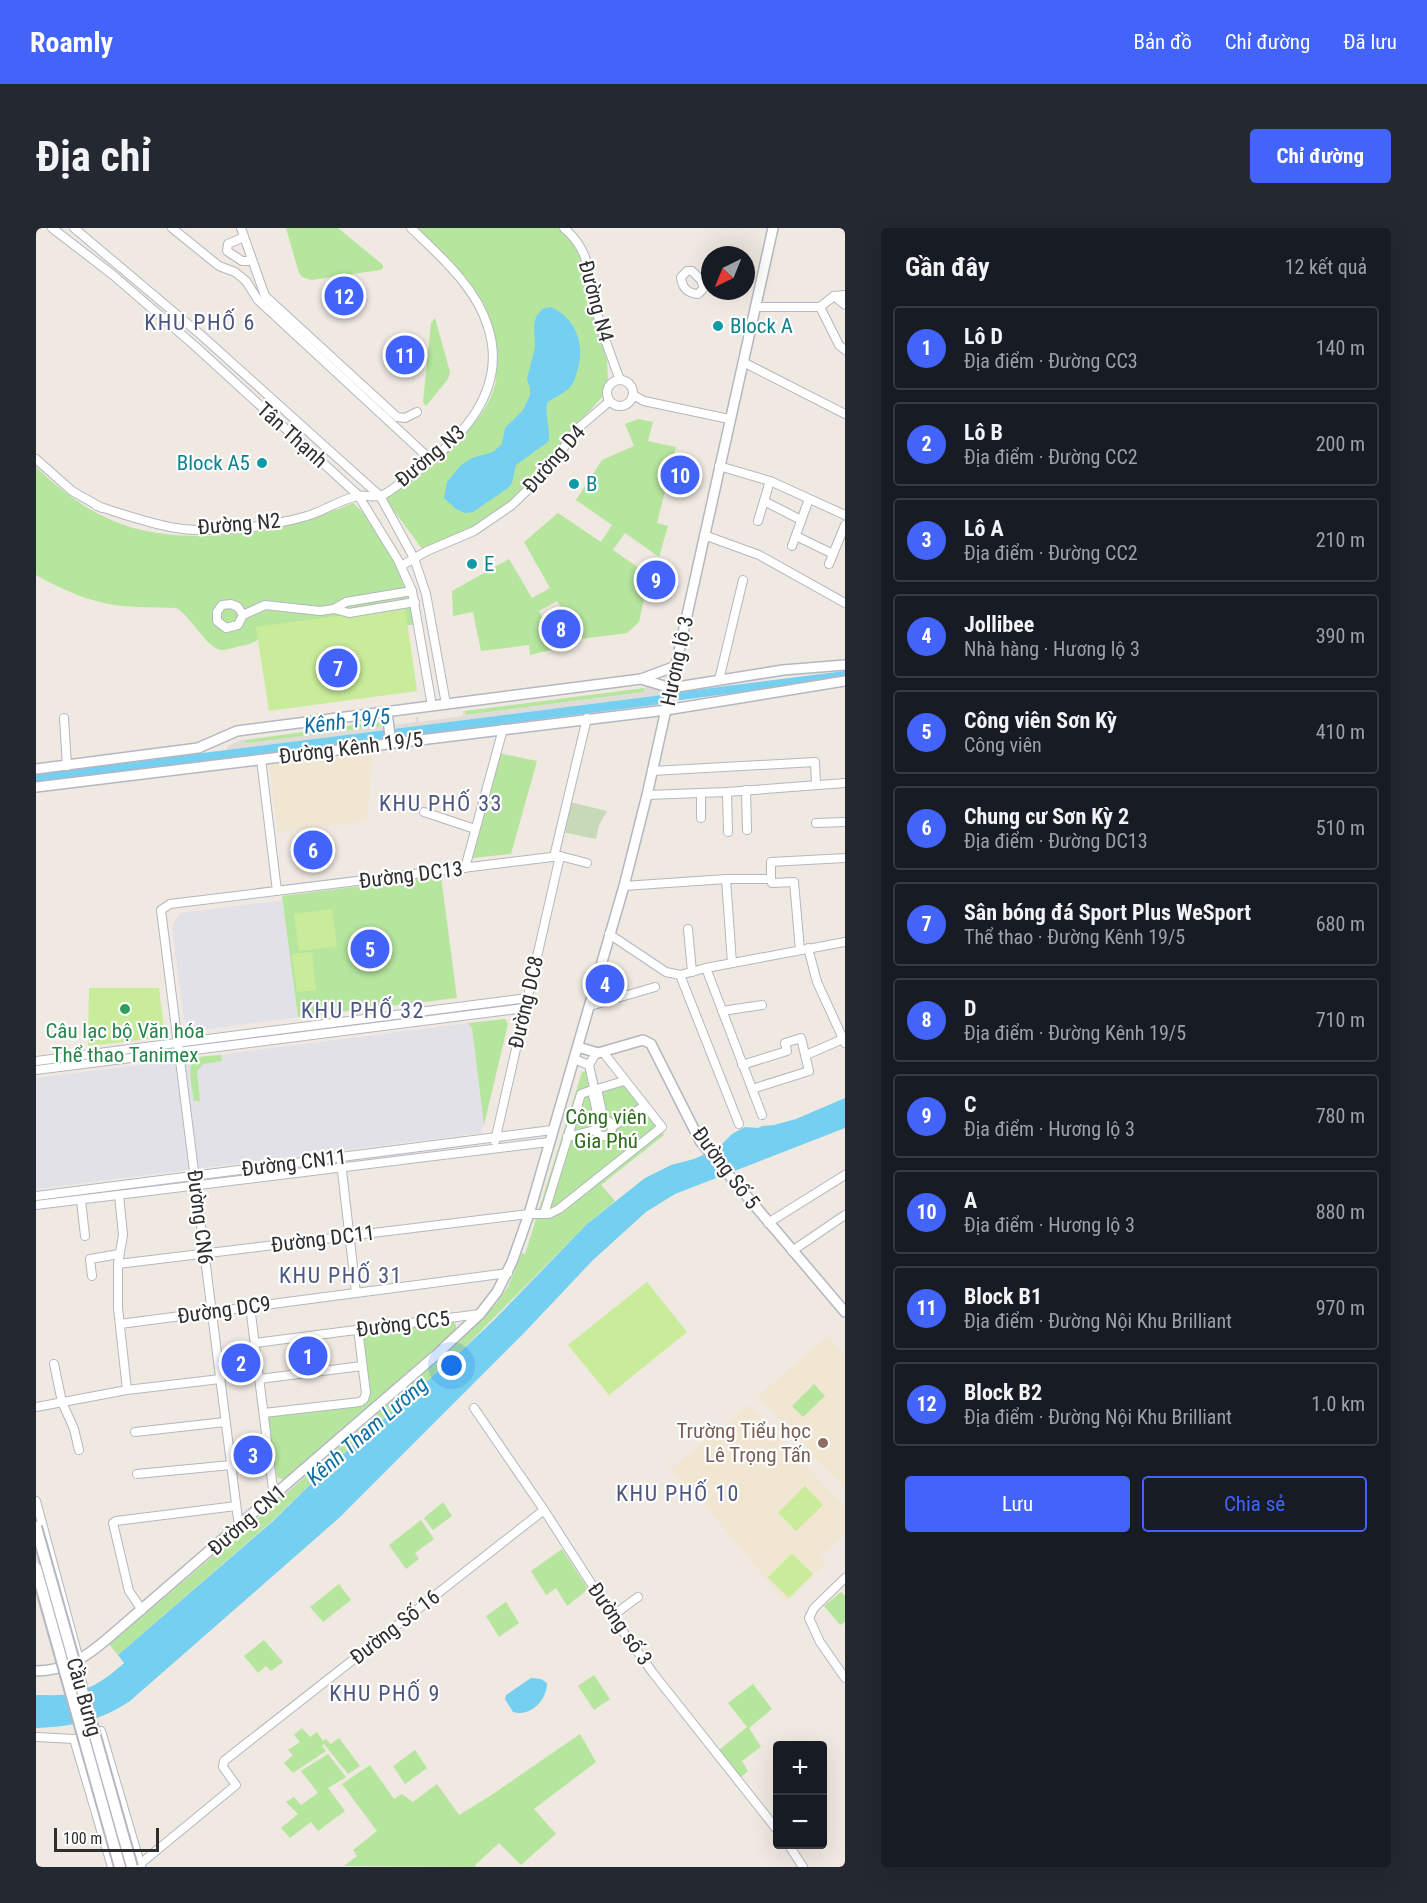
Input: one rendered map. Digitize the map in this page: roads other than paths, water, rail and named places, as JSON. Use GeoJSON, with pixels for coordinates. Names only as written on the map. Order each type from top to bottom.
{"type":"FeatureCollection","features":[{"type":"Feature","properties":{"kind":"main road","name":"Cầu Bưng"},"geometry":{"type":"LineString","coordinates":[[36,1527],[138,1866]]}},
{"type":"Feature","properties":{"kind":"main road","name":"Cầu Bưng"},"geometry":{"type":"LineString","coordinates":[[36,1568],[120,1867]]}},
{"type":"Feature","properties":{"kind":"street","name":"Tân Thạnh"},"geometry":{"type":"LineString","coordinates":[[52,228],[113,275],[187,339],[358,495],[401,566],[412,591],[432,706]]}},
{"type":"Feature","properties":{"kind":"street","name":"Tân Thạnh"},"geometry":{"type":"LineString","coordinates":[[74,228],[201,335],[380,496],[414,558],[426,594],[446,704]]}},
{"type":"Feature","properties":{"kind":"street"},"geometry":{"type":"LineString","coordinates":[[171,228],[219,266],[235,272],[246,281],[258,300],[431,460]]}},
{"type":"Feature","properties":{"kind":"street"},"geometry":{"type":"LineString","coordinates":[[241,228],[265,296],[397,417],[405,418],[417,412]]}},
{"type":"Feature","properties":{"kind":"street","name":"Đường N3"},"geometry":{"type":"LineString","coordinates":[[380,496],[431,460],[461,433],[477,413],[492,373],[494,356],[488,327],[473,296],[444,261],[411,228]]}},
{"type":"Feature","properties":{"kind":"street","name":"Đường N4"},"geometry":{"type":"LineString","coordinates":[[564,228],[582,250],[590,271],[595,306],[621,380]]}},
{"type":"Feature","properties":{"kind":"street","name":"Hương lộ 3"},"geometry":{"type":"LineString","coordinates":[[576,1054],[624,886],[647,795],[772,228]]}},
{"type":"Feature","properties":{"kind":"street"},"geometry":{"type":"LineString","coordinates":[[244,237],[228,244],[226,252],[242,261],[252,261]]}},
{"type":"Feature","properties":{"kind":"street"},"geometry":{"type":"LineString","coordinates":[[755,307],[820,307],[834,296],[845,295]]}},
{"type":"Feature","properties":{"kind":"street"},"geometry":{"type":"LineString","coordinates":[[834,296],[845,305]]}},
{"type":"Feature","properties":{"kind":"street"},"geometry":{"type":"LineString","coordinates":[[820,307],[839,345],[845,350]]}},
{"type":"Feature","properties":{"kind":"street"},"geometry":{"type":"LineString","coordinates":[[742,362],[845,414]]}},
{"type":"Feature","properties":{"kind":"street"},"geometry":{"type":"LineString","coordinates":[[621,380],[628,383],[633,390],[633,395],[626,405],[617,405],[610,401],[607,393],[609,385],[621,380]]}},
{"type":"Feature","properties":{"kind":"street"},"geometry":{"type":"LineString","coordinates":[[633,395],[644,400],[729,419]]}},
{"type":"Feature","properties":{"kind":"street","name":"Đường D4"},"geometry":{"type":"LineString","coordinates":[[401,566],[474,531],[512,505],[546,472],[578,429],[610,401]]}},
{"type":"Feature","properties":{"kind":"street","name":"Đường N2"},"geometry":{"type":"LineString","coordinates":[[36,459],[72,491],[97,506],[176,528],[224,529],[278,523],[306,516],[358,495],[380,496]]}},
{"type":"Feature","properties":{"kind":"street"},"geometry":{"type":"LineString","coordinates":[[719,466],[770,481],[845,515]]}},
{"type":"Feature","properties":{"kind":"street"},"geometry":{"type":"LineString","coordinates":[[758,521],[770,481]]}},
{"type":"Feature","properties":{"kind":"street"},"geometry":{"type":"LineString","coordinates":[[792,546],[809,499]]}},
{"type":"Feature","properties":{"kind":"street"},"geometry":{"type":"LineString","coordinates":[[764,501],[801,520]]}},
{"type":"Feature","properties":{"kind":"street"},"geometry":{"type":"LineString","coordinates":[[829,564],[845,525]]}},
{"type":"Feature","properties":{"kind":"street"},"geometry":{"type":"LineString","coordinates":[[704,535],[759,555],[845,603]]}},
{"type":"Feature","properties":{"kind":"street"},"geometry":{"type":"LineString","coordinates":[[796,536],[833,554]]}},
{"type":"Feature","properties":{"kind":"street"},"geometry":{"type":"LineString","coordinates":[[719,680],[742,580]]}},
{"type":"Feature","properties":{"kind":"street"},"geometry":{"type":"LineString","coordinates":[[334,609],[346,602],[412,591]]}},
{"type":"Feature","properties":{"kind":"street"},"geometry":{"type":"LineString","coordinates":[[243,615],[266,605],[308,611],[334,609],[349,612],[415,602]]}},
{"type":"Feature","properties":{"kind":"street"},"geometry":{"type":"LineString","coordinates":[[669,698],[719,680],[783,670],[845,665]]}},
{"type":"Feature","properties":{"kind":"street","name":"Đường Kênh 19/5"},"geometry":{"type":"LineString","coordinates":[[36,769],[198,748],[237,731],[641,679],[676,666]]}},
{"type":"Feature","properties":{"kind":"street","name":"Đường Kênh 19/5"},"geometry":{"type":"LineString","coordinates":[[641,679],[669,698]]}},
{"type":"Feature","properties":{"kind":"street"},"geometry":{"type":"LineString","coordinates":[[669,698],[845,681]]}},
{"type":"Feature","properties":{"kind":"street","name":"Đường Kênh 19/5"},"geometry":{"type":"LineString","coordinates":[[36,787],[261,759],[390,737],[502,729],[587,718],[669,698]]}},
{"type":"Feature","properties":{"kind":"street"},"geometry":{"type":"LineString","coordinates":[[387,712],[390,737]]}},
{"type":"Feature","properties":{"kind":"street"},"geometry":{"type":"LineString","coordinates":[[64,718],[67,766]]}},
{"type":"Feature","properties":{"kind":"street","name":"Đường DC8"},"geometry":{"type":"LineString","coordinates":[[493,1148],[528,998],[587,718]]}},
{"type":"Feature","properties":{"kind":"street"},"geometry":{"type":"LineString","coordinates":[[465,868],[502,729]]}},
{"type":"Feature","properties":{"kind":"street"},"geometry":{"type":"LineString","coordinates":[[261,759],[277,891]]}},
{"type":"Feature","properties":{"kind":"street"},"geometry":{"type":"LineString","coordinates":[[652,771],[815,762],[816,783]]}},
{"type":"Feature","properties":{"kind":"street"},"geometry":{"type":"LineString","coordinates":[[647,795],[727,792],[816,783],[845,783]]}},
{"type":"Feature","properties":{"kind":"street"},"geometry":{"type":"LineString","coordinates":[[746,790],[747,830]]}},
{"type":"Feature","properties":{"kind":"street"},"geometry":{"type":"LineString","coordinates":[[727,792],[728,832]]}},
{"type":"Feature","properties":{"kind":"street"},"geometry":{"type":"LineString","coordinates":[[701,818],[702,793]]}},
{"type":"Feature","properties":{"kind":"street"},"geometry":{"type":"LineString","coordinates":[[424,812],[476,829]]}},
{"type":"Feature","properties":{"kind":"street"},"geometry":{"type":"LineString","coordinates":[[816,823],[845,822]]}},
{"type":"Feature","properties":{"kind":"street","name":"Đường DC13"},"geometry":{"type":"LineString","coordinates":[[163,907],[170,904],[557,857],[587,863]]}},
{"type":"Feature","properties":{"kind":"street"},"geometry":{"type":"LineString","coordinates":[[771,879],[771,862],[845,858]]}},
{"type":"Feature","properties":{"kind":"street"},"geometry":{"type":"LineString","coordinates":[[624,886],[726,879],[771,879],[772,882],[794,882],[804,949],[844,1041],[806,1055]]}},
{"type":"Feature","properties":{"kind":"street"},"geometry":{"type":"LineString","coordinates":[[726,879],[732,963]]}},
{"type":"Feature","properties":{"kind":"street","name":"Đường CN6"},"geometry":{"type":"LineString","coordinates":[[163,907],[161,913],[238,1527]]}},
{"type":"Feature","properties":{"kind":"street"},"geometry":{"type":"LineString","coordinates":[[688,929],[692,972]]}},
{"type":"Feature","properties":{"kind":"street"},"geometry":{"type":"LineString","coordinates":[[609,934],[666,972],[680,975],[845,942]]}},
{"type":"Feature","properties":{"kind":"street"},"geometry":{"type":"LineString","coordinates":[[706,968],[762,1115]]}},
{"type":"Feature","properties":{"kind":"street"},"geometry":{"type":"LineString","coordinates":[[680,975],[739,1124]]}},
{"type":"Feature","properties":{"kind":"street"},"geometry":{"type":"LineString","coordinates":[[590,1006],[655,987]]}},
{"type":"Feature","properties":{"kind":"street"},"geometry":{"type":"LineString","coordinates":[[36,1061],[528,998]]}},
{"type":"Feature","properties":{"kind":"street"},"geometry":{"type":"LineString","coordinates":[[722,1011],[762,1005]]}},
{"type":"Feature","properties":{"kind":"street"},"geometry":{"type":"LineString","coordinates":[[36,1070],[525,1008]]}},
{"type":"Feature","properties":{"kind":"street"},"geometry":{"type":"LineString","coordinates":[[742,1065],[787,1051],[785,1043],[801,1038],[809,1071],[752,1089]]}},
{"type":"Feature","properties":{"kind":"street","name":"Đường Số 5"},"geometry":{"type":"LineString","coordinates":[[599,1052],[644,1040],[651,1044],[700,1141],[845,1312]]}},
{"type":"Feature","properties":{"kind":"street"},"geometry":{"type":"LineString","coordinates":[[576,1054],[599,1052]]}},
{"type":"Feature","properties":{"kind":"street"},"geometry":{"type":"LineString","coordinates":[[589,1065],[599,1052]]}},
{"type":"Feature","properties":{"kind":"street"},"geometry":{"type":"LineString","coordinates":[[544,1214],[558,1209],[662,1127],[599,1052]]}},
{"type":"Feature","properties":{"kind":"street"},"geometry":{"type":"LineString","coordinates":[[576,1054],[589,1065],[600,1135],[607,1136],[612,1127],[644,1106]]}},
{"type":"Feature","properties":{"kind":"street","name":"Đường CN1"},"geometry":{"type":"LineString","coordinates":[[36,1671],[57,1669],[79,1660],[101,1644],[373,1411],[480,1314],[497,1292],[507,1273],[529,1214],[576,1054]]}},
{"type":"Feature","properties":{"kind":"street"},"geometry":{"type":"LineString","coordinates":[[544,1214],[581,1094],[624,1081]]}},
{"type":"Feature","properties":{"kind":"street"},"geometry":{"type":"LineString","coordinates":[[567,1137],[600,1124],[609,1122],[612,1127]]}},
{"type":"Feature","properties":{"kind":"street","name":"Đường CN11"},"geometry":{"type":"LineString","coordinates":[[36,1196],[552,1130]]}},
{"type":"Feature","properties":{"kind":"street","name":"Đường CN11"},"geometry":{"type":"LineString","coordinates":[[36,1205],[549,1142]]}},
{"type":"Feature","properties":{"kind":"street"},"geometry":{"type":"LineString","coordinates":[[340,1158],[356,1293]]}},
{"type":"Feature","properties":{"kind":"street"},"geometry":{"type":"LineString","coordinates":[[768,1223],[845,1174]]}},
{"type":"Feature","properties":{"kind":"street"},"geometry":{"type":"LineString","coordinates":[[119,1195],[123,1234],[118,1264],[120,1324],[127,1390]]}},
{"type":"Feature","properties":{"kind":"street"},"geometry":{"type":"LineString","coordinates":[[81,1200],[85,1236]]}},
{"type":"Feature","properties":{"kind":"street","name":"Đường DC11"},"geometry":{"type":"LineString","coordinates":[[118,1264],[544,1214]]}},
{"type":"Feature","properties":{"kind":"street"},"geometry":{"type":"LineString","coordinates":[[792,1251],[845,1215]]}},
{"type":"Feature","properties":{"kind":"street"},"geometry":{"type":"LineString","coordinates":[[92,1276],[90,1259],[119,1254]]}},
{"type":"Feature","properties":{"kind":"street","name":"Đường DC9"},"geometry":{"type":"LineString","coordinates":[[120,1324],[507,1273]]}},
{"type":"Feature","properties":{"kind":"street"},"geometry":{"type":"LineString","coordinates":[[250,1306],[274,1497]]}},
{"type":"Feature","properties":{"kind":"street","name":"Đường CC5"},"geometry":{"type":"LineString","coordinates":[[255,1343],[480,1314]]}},
{"type":"Feature","properties":{"kind":"street"},"geometry":{"type":"LineString","coordinates":[[264,1413],[362,1401],[366,1393],[358,1329]]}},
{"type":"Feature","properties":{"kind":"street"},"geometry":{"type":"LineString","coordinates":[[54,1364],[62,1402],[74,1429],[79,1450]]}},
{"type":"Feature","properties":{"kind":"street"},"geometry":{"type":"LineString","coordinates":[[259,1379],[362,1366]]}},
{"type":"Feature","properties":{"kind":"street"},"geometry":{"type":"LineString","coordinates":[[36,1407],[127,1390],[220,1379]]}},
{"type":"Feature","properties":{"kind":"street","name":"Đường số 3"},"geometry":{"type":"LineString","coordinates":[[474,1408],[612,1616],[660,1682],[773,1826]]}},
{"type":"Feature","properties":{"kind":"street"},"geometry":{"type":"LineString","coordinates":[[135,1432],[225,1422]]}},
{"type":"Feature","properties":{"kind":"street"},"geometry":{"type":"LineString","coordinates":[[137,1474],[231,1465]]}},
{"type":"Feature","properties":{"kind":"street"},"geometry":{"type":"LineString","coordinates":[[36,1501],[79,1660]]}},
{"type":"Feature","properties":{"kind":"street"},"geometry":{"type":"LineString","coordinates":[[142,1610],[129,1591],[112,1526],[114,1522],[236,1506]]}},
{"type":"Feature","properties":{"kind":"street","name":"Đường Số 16"},"geometry":{"type":"LineString","coordinates":[[138,1866],[236,1785],[223,1767],[224,1761],[543,1510]]}},
{"type":"Feature","properties":{"kind":"street"},"geometry":{"type":"LineString","coordinates":[[845,1578],[814,1608],[809,1618],[820,1642],[845,1678]]}},
{"type":"Feature","properties":{"kind":"street"},"geometry":{"type":"LineString","coordinates":[[612,1616],[638,1597]]}},
{"type":"Feature","properties":{"kind":"street"},"geometry":{"type":"LineString","coordinates":[[38,1737],[74,1739],[101,1731],[138,1866]]}},
{"type":"Feature","properties":{"kind":"street"},"geometry":{"type":"LineString","coordinates":[[74,1739],[112,1867]]}},
{"type":"Feature","properties":{"kind":"street"},"geometry":{"type":"LineString","coordinates":[[791,1849],[803,1867]]}},
{"type":"Feature","properties":{"kind":"water"},"geometry":{"type":"Polygon","coordinates":[[[551,307],[568,319],[573,327],[580,345],[580,355],[572,384],[565,392],[547,403],[549,441],[516,465],[512,483],[508,488],[473,512],[465,513],[456,509],[444,498],[447,482],[461,465],[472,458],[493,452],[502,444],[505,428],[523,410],[530,395],[527,379],[535,347],[536,317],[542,309],[551,307]]]}},
{"type":"Feature","properties":{"kind":"water"},"geometry":{"type":"Polygon","coordinates":[[[662,695],[662,704],[394,738],[393,729],[662,695]]]}},
{"type":"Feature","properties":{"kind":"water"},"geometry":{"type":"Polygon","coordinates":[[[386,730],[387,739],[36,783],[36,774],[386,730]]]}},
{"type":"Feature","properties":{"kind":"water"},"geometry":{"type":"Polygon","coordinates":[[[845,1098],[845,1128],[675,1194],[646,1212],[593,1260],[524,1333],[339,1518],[130,1701],[108,1714],[85,1722],[36,1728],[36,1695],[66,1695],[82,1691],[119,1668],[124,1663],[118,1655],[272,1522],[323,1472],[457,1355],[587,1224],[645,1178],[671,1165],[694,1159],[717,1149],[732,1134],[745,1127],[758,1128],[796,1119],[845,1098]]]}},
{"type":"Feature","properties":{"kind":"water"},"geometry":{"type":"Polygon","coordinates":[[[531,1678],[541,1679],[547,1683],[541,1701],[532,1710],[513,1712],[505,1699],[506,1695],[531,1678]]]}},
{"type":"Feature","properties":{"kind":"waterway","name":"Kênh 19/5"},"geometry":{"type":"LineString","coordinates":[[680,696],[845,675]]}},
{"type":"Feature","properties":{"kind":"place","name":"Block B2"},"geometry":{"type":"Point","coordinates":[344,296]}},
{"type":"Feature","properties":{"kind":"place","name":"Block A"},"geometry":{"type":"Point","coordinates":[718,326]}},
{"type":"Feature","properties":{"kind":"place","name":"Block B1"},"geometry":{"type":"Point","coordinates":[405,355]}},
{"type":"Feature","properties":{"kind":"place","name":"Block A5"},"geometry":{"type":"Point","coordinates":[262,463]}},
{"type":"Feature","properties":{"kind":"place","name":"A"},"geometry":{"type":"Point","coordinates":[680,475]}},
{"type":"Feature","properties":{"kind":"place","name":"B"},"geometry":{"type":"Point","coordinates":[574,484]}},
{"type":"Feature","properties":{"kind":"place","name":"E"},"geometry":{"type":"Point","coordinates":[472,564]}},
{"type":"Feature","properties":{"kind":"place","name":"C"},"geometry":{"type":"Point","coordinates":[656,580]}},
{"type":"Feature","properties":{"kind":"place","name":"D"},"geometry":{"type":"Point","coordinates":[561,629]}},
{"type":"Feature","properties":{"kind":"place","name":"Sân bóng đá Sport Plus WeSport"},"geometry":{"type":"Point","coordinates":[338,668]}},
{"type":"Feature","properties":{"kind":"place","name":"Chung cư Sơn Kỳ 2"},"geometry":{"type":"Point","coordinates":[313,850]}},
{"type":"Feature","properties":{"kind":"place","name":"Công viên Sơn Kỳ"},"geometry":{"type":"Point","coordinates":[370,949]}},
{"type":"Feature","properties":{"kind":"place","name":"Jollibee"},"geometry":{"type":"Point","coordinates":[605,984]}},
{"type":"Feature","properties":{"kind":"place","name":"Câu lạc bộ Văn hóa Thể thao Tanimex"},"geometry":{"type":"Point","coordinates":[125,1009]}},
{"type":"Feature","properties":{"kind":"place","name":"Lô D"},"geometry":{"type":"Point","coordinates":[308,1356]}},
{"type":"Feature","properties":{"kind":"place","name":"Lô B"},"geometry":{"type":"Point","coordinates":[241,1363]}},
{"type":"Feature","properties":{"kind":"place","name":"Trường Tiểu học Lê Trọng Tấn"},"geometry":{"type":"Point","coordinates":[823,1443]}},
{"type":"Feature","properties":{"kind":"place","name":"Lô A"},"geometry":{"type":"Point","coordinates":[253,1455]}},
{"type":"Feature","properties":{"kind":"district","name":"KHU PHỐ 6"},"geometry":{"type":"Point","coordinates":[200,322]}},
{"type":"Feature","properties":{"kind":"district","name":"KHU PHỐ 33"},"geometry":{"type":"Point","coordinates":[441,803]}},
{"type":"Feature","properties":{"kind":"district","name":"KHU PHỐ 32"},"geometry":{"type":"Point","coordinates":[363,1010]}},
{"type":"Feature","properties":{"kind":"district","name":"KHU PHỐ 31"},"geometry":{"type":"Point","coordinates":[341,1275]}},
{"type":"Feature","properties":{"kind":"district","name":"KHU PHỐ 10"},"geometry":{"type":"Point","coordinates":[678,1493]}},
{"type":"Feature","properties":{"kind":"district","name":"KHU PHỐ 9"},"geometry":{"type":"Point","coordinates":[385,1693]}},
{"type":"Feature","properties":{"kind":"park label","name":"Công viên Gia Phú"},"geometry":{"type":"Point","coordinates":[606,1129]}},
{"type":"Feature","properties":{"kind":"water label","name":"Kênh Tham Lương"},"geometry":{"type":"Point","coordinates":[367,1431]}}]}
